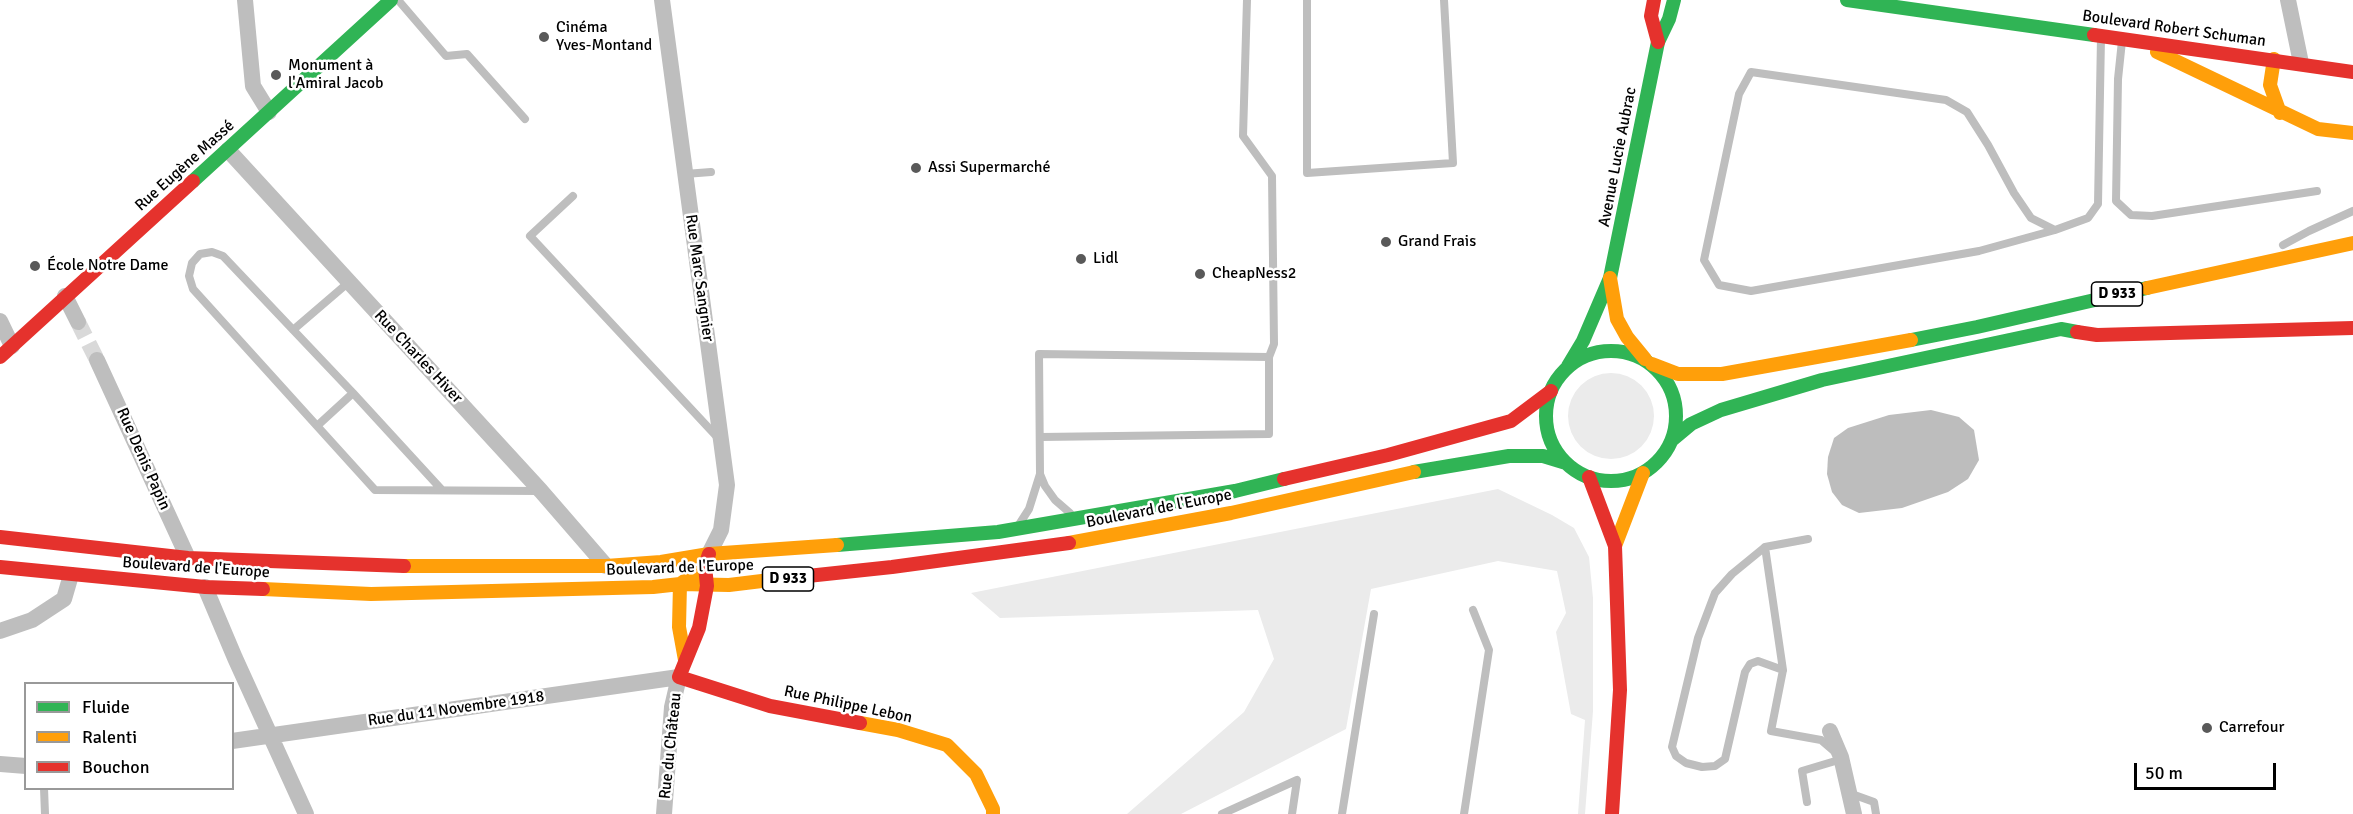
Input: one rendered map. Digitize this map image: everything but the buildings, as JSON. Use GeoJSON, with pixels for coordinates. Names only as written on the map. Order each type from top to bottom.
{"type":"FeatureCollection","features":[{"type":"Feature","properties":{"kind":"main road","name":"Rue Eugène Massé"},"geometry":{"type":"LineString","coordinates":[[6,351],[391,0]]}},
{"type":"Feature","properties":{"kind":"main road","name":"Avenue Lucie Aubrac"},"geometry":{"type":"LineString","coordinates":[[1654,0],[1651,16],[1658,42]]}},
{"type":"Feature","properties":{"kind":"main road","name":"Avenue Lucie Aubrac"},"geometry":{"type":"LineString","coordinates":[[1568,366],[1583,341],[1610,278],[1658,42],[1670,19],[1674,0]]}},
{"type":"Feature","properties":{"kind":"main road","name":"Boulevard Robert Schuman"},"geometry":{"type":"LineString","coordinates":[[1847,0],[2353,72]]}},
{"type":"Feature","properties":{"kind":"main road"},"geometry":{"type":"LineString","coordinates":[[2128,41],[2223,82],[2280,113],[2318,129],[2353,133]]}},
{"type":"Feature","properties":{"kind":"main road"},"geometry":{"type":"LineString","coordinates":[[2274,59],[2270,85],[2280,113]]}},
{"type":"Feature","properties":{"kind":"main road","name":"D 933"},"geometry":{"type":"LineString","coordinates":[[1649,362],[1678,374],[1722,374],[1746,370],[1977,327],[2353,243]]}},
{"type":"Feature","properties":{"kind":"main road","name":"Avenue Lucie Aubrac"},"geometry":{"type":"LineString","coordinates":[[1610,278],[1617,319],[1627,338],[1649,362]]}},
{"type":"Feature","properties":{"kind":"main road","name":"D 933"},"geometry":{"type":"LineString","coordinates":[[1673,439],[1691,424],[1721,410],[1822,380],[2096,321]]}},
{"type":"Feature","properties":{"kind":"main road"},"geometry":{"type":"LineString","coordinates":[[2061,329],[2097,335],[2353,328]]}},
{"type":"Feature","properties":{"kind":"main road"},"geometry":{"type":"LineString","coordinates":[[1605,350],[1626,352],[1649,362],[1666,380],[1674,398],[1677,419],[1673,439],[1661,459],[1644,473],[1626,479],[1608,481],[1589,477],[1566,463],[1554,447],[1547,429],[1546,410],[1551,391],[1558,378],[1568,366],[1585,356],[1605,350]]}},
{"type":"Feature","properties":{"kind":"main road","name":"Boulevard de l'Europe"},"geometry":{"type":"LineString","coordinates":[[0,537],[188,558],[367,566],[606,566],[934,538],[1016,529],[1235,491],[1388,455],[1510,421],[1530,409],[1551,391]]}},
{"type":"Feature","properties":{"kind":"main road","name":"Boulevard de l'Europe"},"geometry":{"type":"LineString","coordinates":[[0,567],[205,586],[371,594],[653,587],[680,584],[729,585],[1046,547],[1231,513],[1393,476],[1509,456],[1543,456],[1566,463]]}},
{"type":"Feature","properties":{"kind":"main road"},"geometry":{"type":"LineString","coordinates":[[1615,546],[1644,473]]}},
{"type":"Feature","properties":{"kind":"main road"},"geometry":{"type":"LineString","coordinates":[[1589,477],[1615,546],[1620,690],[1612,814]]}},
{"type":"Feature","properties":{"kind":"main road"},"geometry":{"type":"LineString","coordinates":[[685,660],[678,627],[680,584],[702,559]]}},
{"type":"Feature","properties":{"kind":"main road"},"geometry":{"type":"LineString","coordinates":[[679,677],[699,628],[707,585],[702,559]]}},
{"type":"Feature","properties":{"kind":"main road","name":"Rue Philippe Lebon"},"geometry":{"type":"LineString","coordinates":[[679,677],[770,706],[898,730],[947,745],[976,774],[993,809],[993,814]]}},
{"type":"Feature","properties":{"kind":"street"},"geometry":{"type":"LineString","coordinates":[[245,0],[253,86],[269,112]]}},
{"type":"Feature","properties":{"kind":"street","name":"Rue Marc Sangnier"},"geometry":{"type":"LineString","coordinates":[[662,0],[727,485],[721,530],[702,559]]}},
{"type":"Feature","properties":{"kind":"street"},"geometry":{"type":"LineString","coordinates":[[2288,0],[2301,63]]}},
{"type":"Feature","properties":{"kind":"street","name":"Rue Charles Hiver"},"geometry":{"type":"LineString","coordinates":[[228,150],[541,491],[606,566]]}},
{"type":"Feature","properties":{"kind":"street"},"geometry":{"type":"LineString","coordinates":[[65,296],[78,322]]}},
{"type":"Feature","properties":{"kind":"street"},"geometry":{"type":"LineString","coordinates":[[0,321],[6,351]]}},
{"type":"Feature","properties":{"kind":"street","name":"Rue Denis Papin"},"geometry":{"type":"LineString","coordinates":[[97,360],[188,558]]}},
{"type":"Feature","properties":{"kind":"street"},"geometry":{"type":"LineString","coordinates":[[0,631],[32,620],[64,599],[71,575]]}},
{"type":"Feature","properties":{"kind":"street"},"geometry":{"type":"LineString","coordinates":[[205,586],[306,814]]}},
{"type":"Feature","properties":{"kind":"street","name":"Rue du 11 Novembre 1918"},"geometry":{"type":"LineString","coordinates":[[234,741],[679,677]]}},
{"type":"Feature","properties":{"kind":"street","name":"Rue du Château"},"geometry":{"type":"LineString","coordinates":[[664,814],[672,706],[679,677]]}},
{"type":"Feature","properties":{"kind":"street"},"geometry":{"type":"LineString","coordinates":[[1830,731],[1842,758],[1854,814]]}},
{"type":"Feature","properties":{"kind":"street"},"geometry":{"type":"LineString","coordinates":[[0,764],[24,766]]}},
{"type":"Feature","properties":{"kind":"lane"},"geometry":{"type":"LineString","coordinates":[[398,0],[446,56],[467,54],[525,119]]}},
{"type":"Feature","properties":{"kind":"lane"},"geometry":{"type":"LineString","coordinates":[[1041,437],[1269,434],[1269,357],[1274,344],[1272,176],[1244,136],[1247,0]]}},
{"type":"Feature","properties":{"kind":"lane"},"geometry":{"type":"LineString","coordinates":[[1307,0],[1307,172],[1453,163],[1444,0]]}},
{"type":"Feature","properties":{"kind":"lane"},"geometry":{"type":"LineString","coordinates":[[2055,230],[2031,218],[2014,193],[1968,112],[1946,100],[1751,72],[1739,94],[1704,260],[1719,285],[1751,291],[1979,251],[2055,230],[2088,218],[2098,204],[2101,37]]}},
{"type":"Feature","properties":{"kind":"lane"},"geometry":{"type":"LineString","coordinates":[[2128,41],[2118,79],[2116,201],[2131,215],[2152,216],[2317,191]]}},
{"type":"Feature","properties":{"kind":"lane"},"geometry":{"type":"LineString","coordinates":[[684,174],[711,172]]}},
{"type":"Feature","properties":{"kind":"lane"},"geometry":{"type":"LineString","coordinates":[[573,196],[530,237],[722,442]]}},
{"type":"Feature","properties":{"kind":"lane"},"geometry":{"type":"LineString","coordinates":[[2249,265],[2309,231],[2353,211]]}},
{"type":"Feature","properties":{"kind":"lane"},"geometry":{"type":"LineString","coordinates":[[442,490],[223,256],[212,252],[200,254],[192,263],[189,276],[192,289],[375,490],[541,491]]}},
{"type":"Feature","properties":{"kind":"lane"},"geometry":{"type":"LineString","coordinates":[[293,330],[349,282]]}},
{"type":"Feature","properties":{"kind":"lane"},"geometry":{"type":"LineString","coordinates":[[1016,529],[1029,509],[1040,474],[1039,354],[1269,357]]}},
{"type":"Feature","properties":{"kind":"lane"},"geometry":{"type":"LineString","coordinates":[[317,426],[353,393]]}},
{"type":"Feature","properties":{"kind":"lane"},"geometry":{"type":"LineString","coordinates":[[1040,474],[1055,500],[1078,519]]}},
{"type":"Feature","properties":{"kind":"lane"},"geometry":{"type":"LineString","coordinates":[[1783,670],[1758,661],[1750,664],[1744,672],[1725,759],[1715,766],[1702,767],[1686,763],[1676,756],[1672,747],[1698,638],[1714,593],[1732,574],[1765,547],[1808,539]]}},
{"type":"Feature","properties":{"kind":"lane"},"geometry":{"type":"LineString","coordinates":[[1765,547],[1783,670],[1771,731],[1821,740],[1842,758]]}},
{"type":"Feature","properties":{"kind":"lane"},"geometry":{"type":"LineString","coordinates":[[1464,814],[1488,650],[1473,610]]}},
{"type":"Feature","properties":{"kind":"lane"},"geometry":{"type":"LineString","coordinates":[[1342,814],[1374,614]]}},
{"type":"Feature","properties":{"kind":"lane"},"geometry":{"type":"LineString","coordinates":[[1807,802],[1802,771],[1842,758]]}},
{"type":"Feature","properties":{"kind":"lane"},"geometry":{"type":"LineString","coordinates":[[1222,814],[1297,780],[1292,814]]}},
{"type":"Feature","properties":{"kind":"lane"},"geometry":{"type":"LineString","coordinates":[[44,790],[45,814]]}},
{"type":"Feature","properties":{"kind":"lane"},"geometry":{"type":"LineString","coordinates":[[1849,793],[1874,802],[1876,814]]}},
{"type":"Feature","properties":{"kind":"shaded area"},"geometry":{"type":"Polygon","coordinates":[[[1611,373],[1635,380],[1647,392],[1654,416],[1647,440],[1635,452],[1611,459],[1587,452],[1575,440],[1568,416],[1575,392],[1587,380],[1611,373]]]}},
{"type":"Feature","properties":{"kind":"shaded area"},"geometry":{"type":"Polygon","coordinates":[[[1931,410],[1959,417],[1974,430],[1979,460],[1968,479],[1948,492],[1902,508],[1859,513],[1842,505],[1832,492],[1827,474],[1828,457],[1834,438],[1848,428],[1889,415],[1931,410]]]}},
{"type":"Feature","properties":{"kind":"shaded area"},"geometry":{"type":"Polygon","coordinates":[[[1498,489],[1574,528],[1589,557],[1593,598],[1593,711],[1585,814],[1578,814],[1585,720],[1571,714],[1556,632],[1566,613],[1557,571],[1498,561],[1371,589],[1346,729],[1181,814],[1127,814],[1244,712],[1274,659],[1258,610],[1000,618],[971,593],[1498,489]]]}},
{"type":"Feature","properties":{"kind":"tunnel"},"geometry":{"type":"LineString","coordinates":[[78,322],[97,360]]}},
{"type":"Feature","properties":{"kind":"traffic: fast"},"geometry":{"type":"LineString","coordinates":[[193,181],[391,0]]}},
{"type":"Feature","properties":{"kind":"traffic: fast"},"geometry":{"type":"LineString","coordinates":[[1568,366],[1583,341],[1610,278],[1658,42],[1669,19],[1674,0]]}},
{"type":"Feature","properties":{"kind":"traffic: fast"},"geometry":{"type":"LineString","coordinates":[[1847,0],[2094,35]]}},
{"type":"Feature","properties":{"kind":"traffic: fast"},"geometry":{"type":"LineString","coordinates":[[1911,340],[2147,288]]}},
{"type":"Feature","properties":{"kind":"traffic: fast"},"geometry":{"type":"LineString","coordinates":[[1673,439],[1691,424],[1721,410],[1822,380],[2061,329],[2077,332]]}},
{"type":"Feature","properties":{"kind":"traffic: fast"},"geometry":{"type":"LineString","coordinates":[[1611,351],[1636,356],[1657,370],[1671,391],[1676,416],[1671,441],[1657,462],[1636,476],[1611,481],[1586,476],[1565,462],[1551,441],[1546,416],[1551,391],[1565,370],[1586,356],[1611,351]]}},
{"type":"Feature","properties":{"kind":"traffic: fast"},"geometry":{"type":"LineString","coordinates":[[1414,472],[1509,456],[1543,456],[1566,463]]}},
{"type":"Feature","properties":{"kind":"traffic: fast"},"geometry":{"type":"LineString","coordinates":[[837,545],[998,532],[1235,491],[1284,479]]}},
{"type":"Feature","properties":{"kind":"traffic: slow"},"geometry":{"type":"LineString","coordinates":[[2157,52],[2318,129],[2353,133]]}},
{"type":"Feature","properties":{"kind":"traffic: slow"},"geometry":{"type":"LineString","coordinates":[[2274,59],[2270,85],[2280,113]]}},
{"type":"Feature","properties":{"kind":"traffic: slow"},"geometry":{"type":"LineString","coordinates":[[2147,288],[2353,243]]}},
{"type":"Feature","properties":{"kind":"traffic: slow"},"geometry":{"type":"LineString","coordinates":[[1610,278],[1617,319],[1627,337],[1645,359]]}},
{"type":"Feature","properties":{"kind":"traffic: slow"},"geometry":{"type":"LineString","coordinates":[[1652,364],[1678,374],[1722,374],[1911,340]]}},
{"type":"Feature","properties":{"kind":"traffic: slow"},"geometry":{"type":"LineString","coordinates":[[1069,543],[1231,513],[1414,472]]}},
{"type":"Feature","properties":{"kind":"traffic: slow"},"geometry":{"type":"LineString","coordinates":[[1615,546],[1643,473]]}},
{"type":"Feature","properties":{"kind":"traffic: slow"},"geometry":{"type":"LineString","coordinates":[[404,566],[606,566],[661,562],[709,554],[837,545]]}},
{"type":"Feature","properties":{"kind":"traffic: slow"},"geometry":{"type":"LineString","coordinates":[[685,660],[679,627],[680,584],[696,573]]}},
{"type":"Feature","properties":{"kind":"traffic: slow"},"geometry":{"type":"LineString","coordinates":[[263,589],[371,594],[653,587],[680,584],[729,585],[770,580]]}},
{"type":"Feature","properties":{"kind":"traffic: slow"},"geometry":{"type":"LineString","coordinates":[[860,723],[898,730],[947,745],[976,774],[993,809],[993,814]]}},
{"type":"Feature","properties":{"kind":"traffic: jam"},"geometry":{"type":"LineString","coordinates":[[1654,0],[1651,16],[1658,42]]}},
{"type":"Feature","properties":{"kind":"traffic: jam"},"geometry":{"type":"LineString","coordinates":[[2094,35],[2353,72]]}},
{"type":"Feature","properties":{"kind":"traffic: jam"},"geometry":{"type":"LineString","coordinates":[[0,357],[193,181]]}},
{"type":"Feature","properties":{"kind":"traffic: jam"},"geometry":{"type":"LineString","coordinates":[[2077,332],[2097,335],[2353,328]]}},
{"type":"Feature","properties":{"kind":"traffic: jam"},"geometry":{"type":"LineString","coordinates":[[1284,479],[1388,455],[1511,421],[1551,391]]}},
{"type":"Feature","properties":{"kind":"traffic: jam"},"geometry":{"type":"LineString","coordinates":[[1589,477],[1615,546],[1620,690],[1612,814]]}},
{"type":"Feature","properties":{"kind":"traffic: jam"},"geometry":{"type":"LineString","coordinates":[[0,537],[188,558],[404,566]]}},
{"type":"Feature","properties":{"kind":"traffic: jam"},"geometry":{"type":"LineString","coordinates":[[770,580],[892,567],[1069,543]]}},
{"type":"Feature","properties":{"kind":"traffic: jam"},"geometry":{"type":"LineString","coordinates":[[709,554],[705,566],[707,586],[699,628],[679,677],[770,706],[860,723]]}},
{"type":"Feature","properties":{"kind":"traffic: jam"},"geometry":{"type":"LineString","coordinates":[[0,567],[205,587],[263,589]]}},
{"type":"Feature","properties":{"kind":"place","name":"Cinéma Yves-Montand"},"geometry":{"type":"Point","coordinates":[544,37]}},
{"type":"Feature","properties":{"kind":"place","name":"Monument à l'Amiral Jacob"},"geometry":{"type":"Point","coordinates":[276,75]}},
{"type":"Feature","properties":{"kind":"place","name":"Assi Supermarché"},"geometry":{"type":"Point","coordinates":[916,168]}},
{"type":"Feature","properties":{"kind":"place","name":"Grand Frais"},"geometry":{"type":"Point","coordinates":[1386,242]}},
{"type":"Feature","properties":{"kind":"place","name":"Lidl"},"geometry":{"type":"Point","coordinates":[1081,259]}},
{"type":"Feature","properties":{"kind":"place","name":"École Notre Dame"},"geometry":{"type":"Point","coordinates":[35,266]}},
{"type":"Feature","properties":{"kind":"place","name":"CheapNess2"},"geometry":{"type":"Point","coordinates":[1200,274]}},
{"type":"Feature","properties":{"kind":"place","name":"Carrefour"},"geometry":{"type":"Point","coordinates":[2207,728]}}]}
